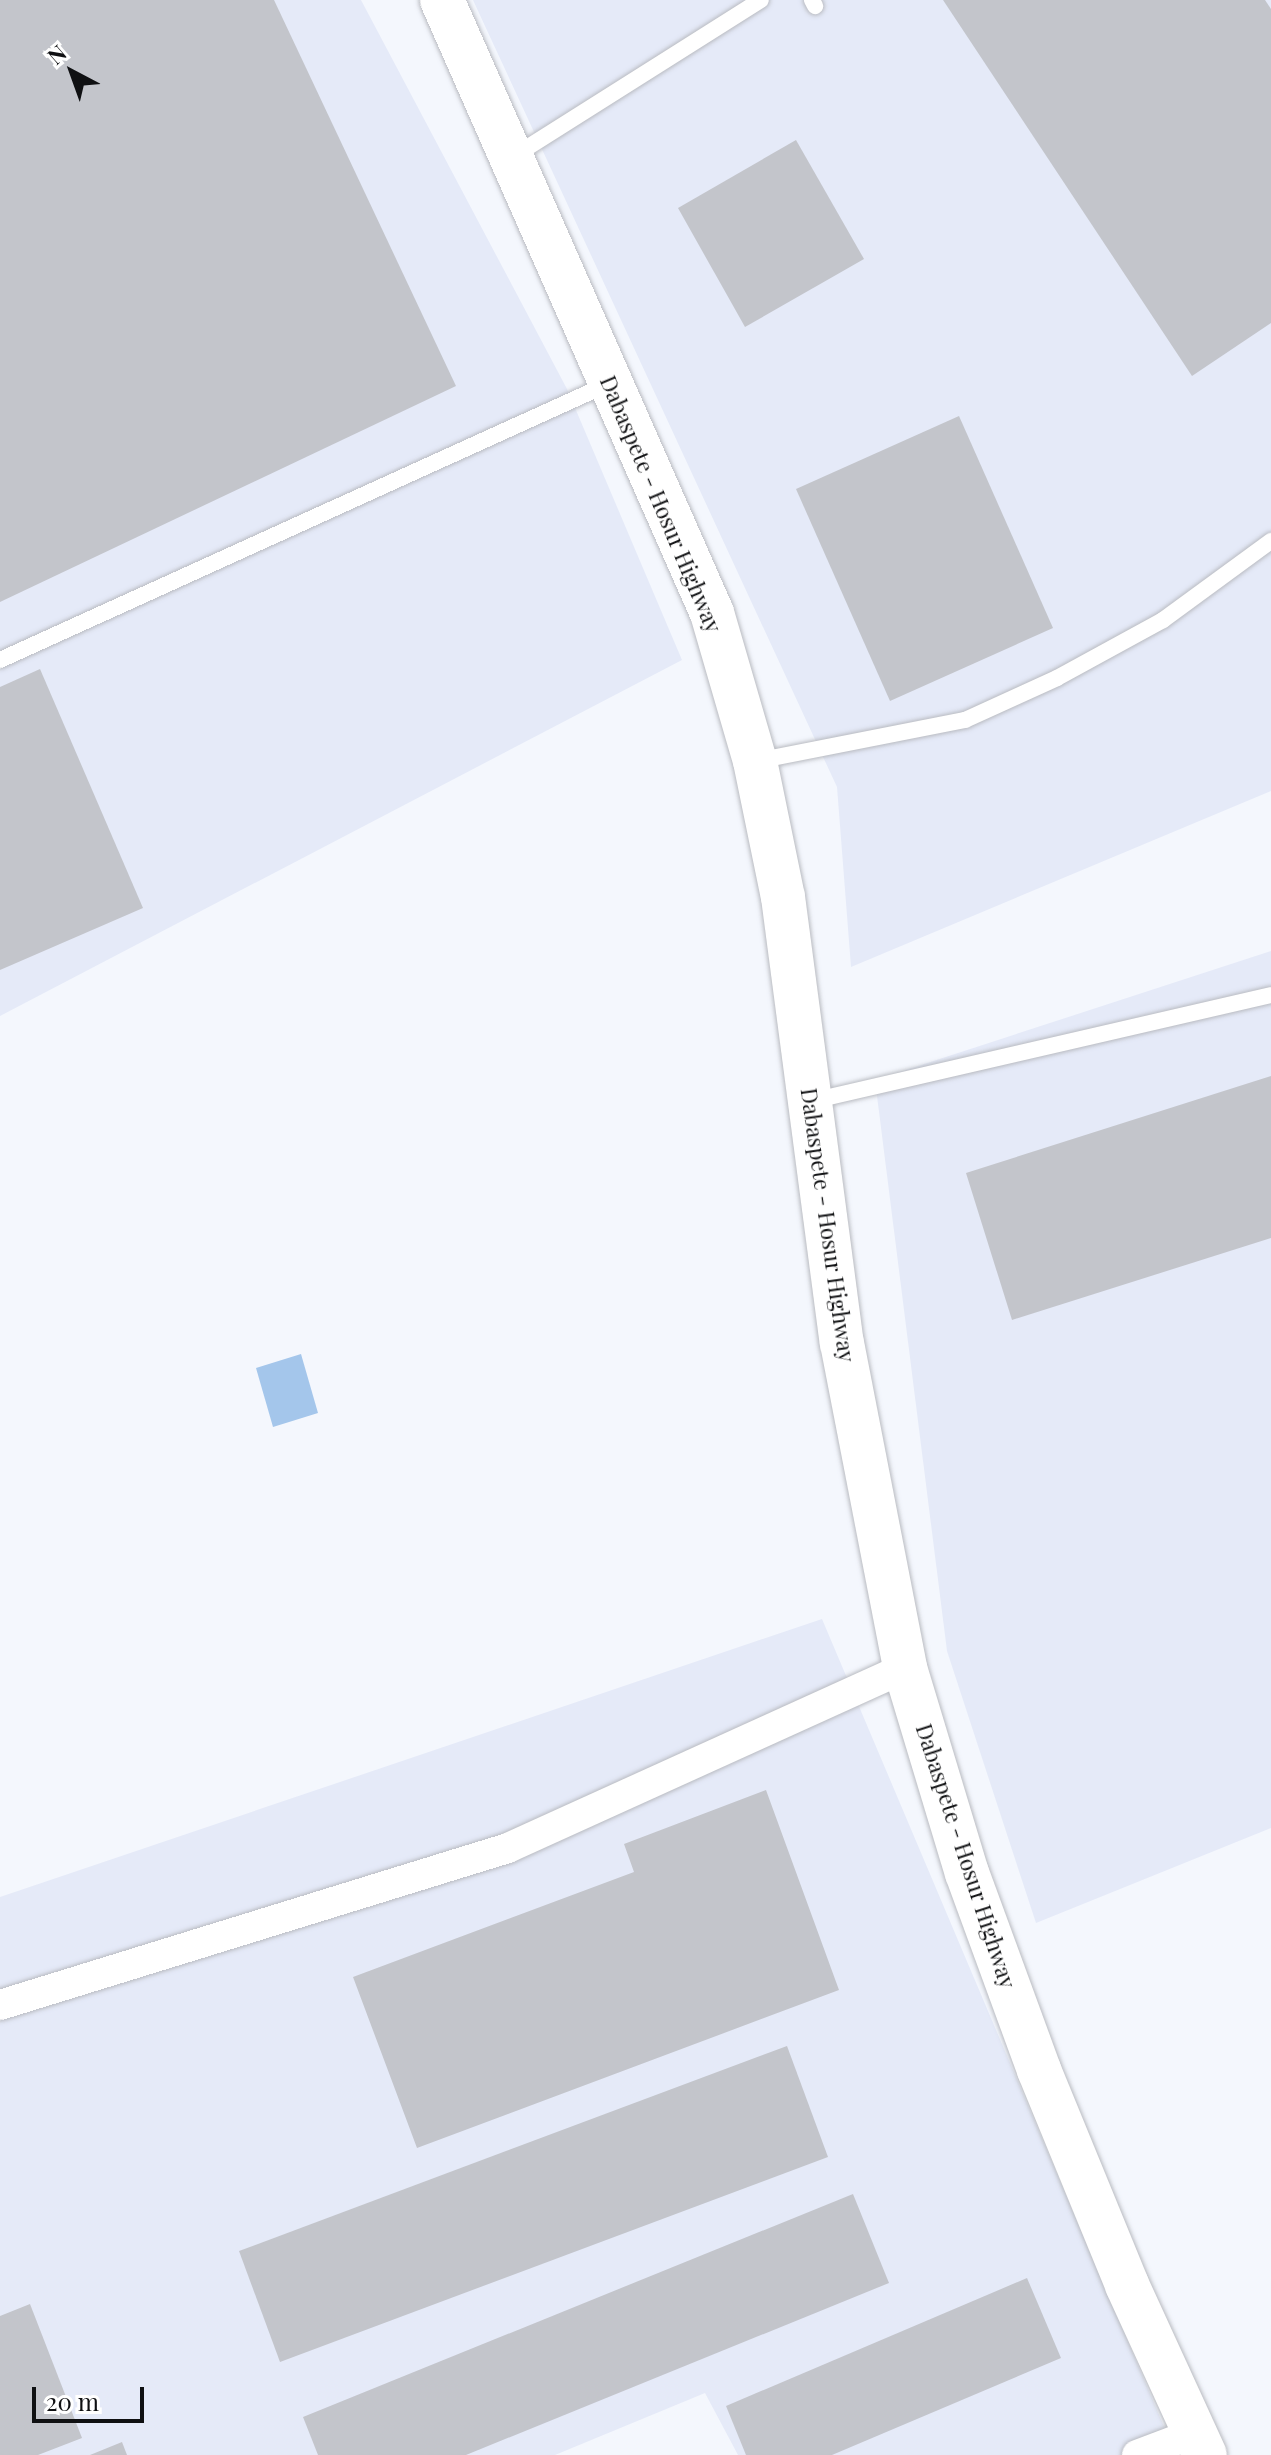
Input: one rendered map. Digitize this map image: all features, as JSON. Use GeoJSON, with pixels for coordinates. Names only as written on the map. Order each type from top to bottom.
{"type":"FeatureCollection","features":[{"type":"Feature","properties":{"kind":"highway","name":"Dabaspete - Hosur Highway"},"geometry":{"type":"LineString","coordinates":[[442,0],[513,157],[608,384],[712,613],[755,761],[783,897],[842,1343],[905,1668],[967,1873],[1039,2070],[1127,2285],[1200,2444]]}},
{"type":"Feature","properties":{"kind":"street"},"geometry":{"type":"LineString","coordinates":[[0,2005],[508,1848],[905,1668]]}},
{"type":"Feature","properties":{"kind":"street"},"geometry":{"type":"LineString","coordinates":[[1137,2455],[1200,2444]]}},
{"type":"Feature","properties":{"kind":"lane"},"geometry":{"type":"LineString","coordinates":[[513,157],[761,0]]}},
{"type":"Feature","properties":{"kind":"lane"},"geometry":{"type":"LineString","coordinates":[[0,660],[608,384]]}},
{"type":"Feature","properties":{"kind":"lane"},"geometry":{"type":"LineString","coordinates":[[755,761],[965,720],[1057,678],[1163,620],[1271,541]]}},
{"type":"Feature","properties":{"kind":"lane"},"geometry":{"type":"LineString","coordinates":[[810,1102],[1271,995]]}},
{"type":"Feature","properties":{"kind":"shaded area"},"geometry":{"type":"Polygon","coordinates":[[[0,0],[361,0],[567,389],[682,660],[0,1016],[0,0]]]}},
{"type":"Feature","properties":{"kind":"shaded area"},"geometry":{"type":"Polygon","coordinates":[[[473,0],[1271,0],[1271,791],[851,967],[837,787],[473,0]]]}},
{"type":"Feature","properties":{"kind":"shaded area"},"geometry":{"type":"Polygon","coordinates":[[[1271,951],[1271,1828],[1036,1923],[947,1651],[875,1080],[1271,951]]]}},
{"type":"Feature","properties":{"kind":"shaded area"},"geometry":{"type":"Polygon","coordinates":[[[822,1619],[1176,2455],[738,2455],[705,2393],[555,2455],[0,2455],[0,1897],[822,1619]]]}},
{"type":"Feature","properties":{"kind":"water"},"geometry":{"type":"Polygon","coordinates":[[[301,1354],[318,1413],[273,1427],[256,1368],[301,1354]]]}},
{"type":"Feature","properties":{"kind":"building"},"geometry":{"type":"Polygon","coordinates":[[[0,0],[274,0],[456,386],[0,602],[0,0]]]}},
{"type":"Feature","properties":{"kind":"building"},"geometry":{"type":"Polygon","coordinates":[[[943,0],[1265,0],[1271,9],[1271,323],[1192,376],[943,0]]]}},
{"type":"Feature","properties":{"kind":"building"},"geometry":{"type":"Polygon","coordinates":[[[796,140],[864,259],[745,327],[678,208],[796,140]]]}},
{"type":"Feature","properties":{"kind":"building"},"geometry":{"type":"Polygon","coordinates":[[[959,416],[1053,628],[890,701],[796,489],[959,416]]]}},
{"type":"Feature","properties":{"kind":"building"},"geometry":{"type":"Polygon","coordinates":[[[40,669],[143,908],[0,970],[0,687],[40,669]]]}},
{"type":"Feature","properties":{"kind":"building"},"geometry":{"type":"Polygon","coordinates":[[[1271,1076],[1271,1238],[1012,1320],[966,1173],[1271,1076]]]}},
{"type":"Feature","properties":{"kind":"building"},"geometry":{"type":"Polygon","coordinates":[[[766,1790],[839,1990],[417,2148],[353,1977],[634,1872],[624,1844],[766,1790]]]}},
{"type":"Feature","properties":{"kind":"building"},"geometry":{"type":"Polygon","coordinates":[[[787,2046],[828,2157],[280,2362],[239,2251],[787,2046]]]}},
{"type":"Feature","properties":{"kind":"building"},"geometry":{"type":"Polygon","coordinates":[[[853,2194],[889,2283],[466,2455],[318,2455],[303,2417],[853,2194]]]}},
{"type":"Feature","properties":{"kind":"building"},"geometry":{"type":"Polygon","coordinates":[[[1027,2278],[1061,2358],[832,2455],[746,2455],[726,2406],[1027,2278]]]}},
{"type":"Feature","properties":{"kind":"building"},"geometry":{"type":"Polygon","coordinates":[[[30,2304],[82,2438],[38,2455],[0,2455],[0,2316],[30,2304]]]}},
{"type":"Feature","properties":{"kind":"building"},"geometry":{"type":"Polygon","coordinates":[[[122,2442],[127,2455],[90,2455],[122,2442]]]}}]}
